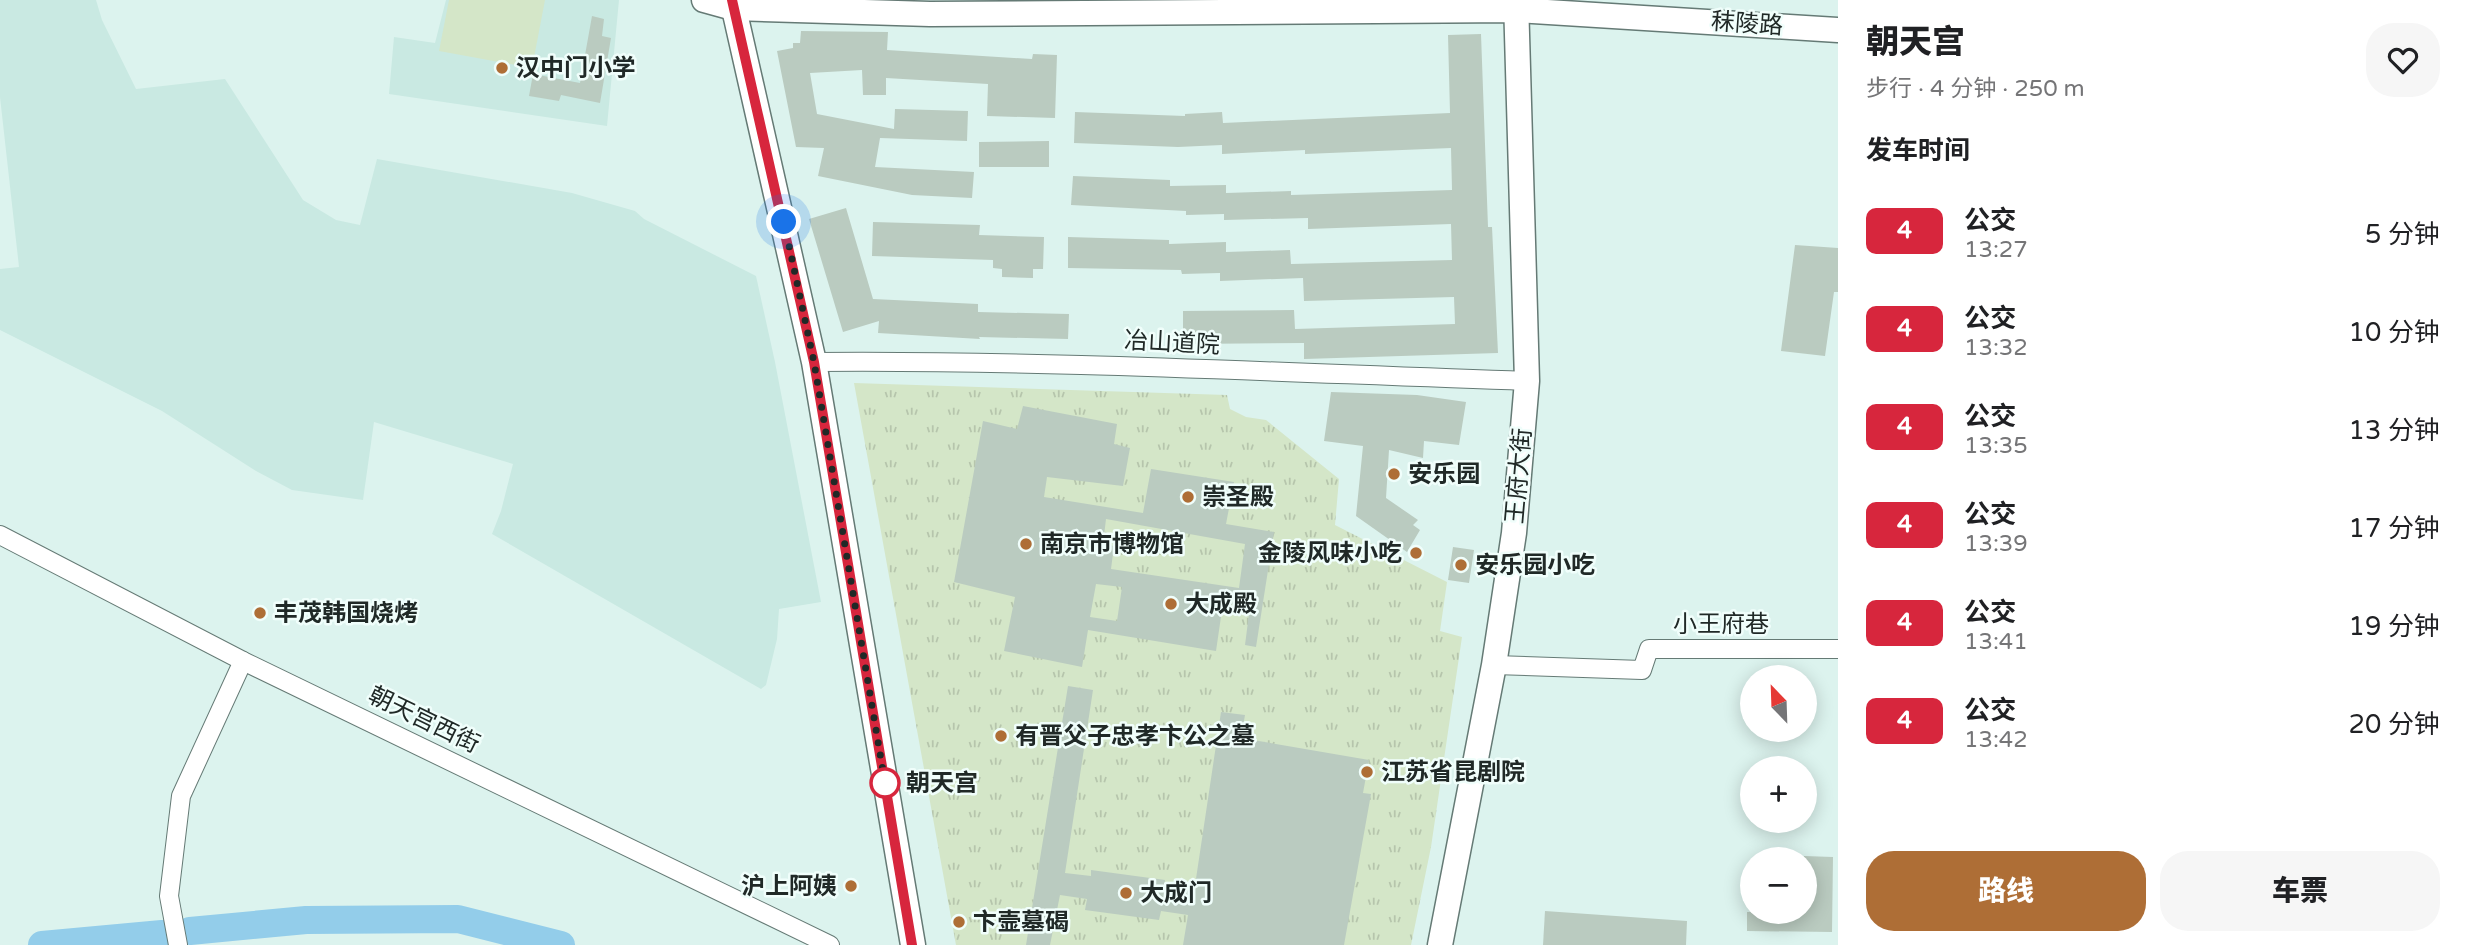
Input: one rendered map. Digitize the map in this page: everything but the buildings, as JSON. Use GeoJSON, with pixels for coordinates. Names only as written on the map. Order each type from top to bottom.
{"type":"FeatureCollection","features":[{"type":"Feature","properties":{"kind":"street","name":"秣陵路"},"geometry":{"type":"LineString","coordinates":[[704,0],[733,4],[1162,13],[1515,5],[1838,30]]}},
{"type":"Feature","properties":{"kind":"street"},"geometry":{"type":"LineString","coordinates":[[733,4],[803,303],[912,945]]}},
{"type":"Feature","properties":{"kind":"street","name":"王府大街"},"geometry":{"type":"LineString","coordinates":[[1440,945],[1494,665],[1514,533],[1527,381],[1515,5]]}},
{"type":"Feature","properties":{"kind":"street","name":"冶山道院"},"geometry":{"type":"LineString","coordinates":[[814,362],[1112,365],[1527,381]]}},
{"type":"Feature","properties":{"kind":"street","name":"朝天宫西街"},"geometry":{"type":"LineString","coordinates":[[0,535],[243,661],[830,945]]}},
{"type":"Feature","properties":{"kind":"street","name":"小王府巷"},"geometry":{"type":"LineString","coordinates":[[1494,665],[1642,670],[1649,649],[1838,649]]}},
{"type":"Feature","properties":{"kind":"street"},"geometry":{"type":"LineString","coordinates":[[178,945],[169,896],[181,796],[243,661]]}},
{"type":"Feature","properties":{"kind":"shaded area"},"geometry":{"type":"Polygon","coordinates":[[[0,0],[96,0],[102,20],[136,89],[225,79],[303,200],[336,220],[360,225],[377,159],[572,193],[635,211],[644,219],[756,276],[821,602],[779,609],[777,639],[766,685],[761,689],[492,534],[513,464],[374,422],[363,500],[292,490],[256,471],[162,411],[0,330],[0,269],[19,267],[0,97],[0,0]]]}},
{"type":"Feature","properties":{"kind":"shaded area","name":"汉中门小学"},"geometry":{"type":"Polygon","coordinates":[[[446,0],[619,0],[607,126],[389,94],[394,37],[435,43],[446,0]]]}},
{"type":"Feature","properties":{"kind":"green space"},"geometry":{"type":"Polygon","coordinates":[[[449,0],[545,0],[532,68],[439,51],[449,0]]]}},
{"type":"Feature","properties":{"kind":"green space","name":"朝天宫"},"geometry":{"type":"Polygon","coordinates":[[[854,383],[1227,395],[1230,409],[1246,417],[1266,420],[1339,479],[1335,525],[1447,582],[1440,631],[1462,637],[1431,847],[1411,945],[956,945],[854,383]]]}},
{"type":"Feature","properties":{"kind":"waterway"},"geometry":{"type":"LineString","coordinates":[[190,931],[306,920],[458,919],[561,945]]}},
{"type":"Feature","properties":{"kind":"waterway"},"geometry":{"type":"LineString","coordinates":[[42,945],[162,934]]}},
{"type":"Feature","properties":{"kind":"bus line","name":"4"},"geometry":{"type":"LineString","coordinates":[[732,0],[803,303],[912,945]]}},
{"type":"Feature","properties":{"kind":"place","name":"汉中门小学"},"geometry":{"type":"Point","coordinates":[502,68]}},
{"type":"Feature","properties":{"kind":"place","name":"安乐园"},"geometry":{"type":"Point","coordinates":[1394,474]}},
{"type":"Feature","properties":{"kind":"place","name":"崇圣殿"},"geometry":{"type":"Point","coordinates":[1188,497]}},
{"type":"Feature","properties":{"kind":"place","name":"南京市博物馆"},"geometry":{"type":"Point","coordinates":[1026,544]}},
{"type":"Feature","properties":{"kind":"place","name":"金陵风味小吃"},"geometry":{"type":"Point","coordinates":[1416,553]}},
{"type":"Feature","properties":{"kind":"place","name":"安乐园小吃"},"geometry":{"type":"Point","coordinates":[1461,565]}},
{"type":"Feature","properties":{"kind":"place","name":"大成殿"},"geometry":{"type":"Point","coordinates":[1171,604]}},
{"type":"Feature","properties":{"kind":"place","name":"丰茂韩国烧烤"},"geometry":{"type":"Point","coordinates":[260,613]}},
{"type":"Feature","properties":{"kind":"place","name":"有晋父子忠孝卞公之墓"},"geometry":{"type":"Point","coordinates":[1001,736]}},
{"type":"Feature","properties":{"kind":"place","name":"江苏省昆剧院"},"geometry":{"type":"Point","coordinates":[1367,772]}},
{"type":"Feature","properties":{"kind":"place","name":"朝天宫"},"geometry":{"type":"Point","coordinates":[885,783]}},
{"type":"Feature","properties":{"kind":"place","name":"沪上阿姨"},"geometry":{"type":"Point","coordinates":[851,886]}},
{"type":"Feature","properties":{"kind":"place","name":"大成门"},"geometry":{"type":"Point","coordinates":[1126,893]}},
{"type":"Feature","properties":{"kind":"place","name":"卞壸墓碣"},"geometry":{"type":"Point","coordinates":[959,922]}},
{"type":"Feature","properties":{"kind":"route"},"geometry":{"type":"LineString","coordinates":[[784,222],[814,362],[885,783]]}}]}
